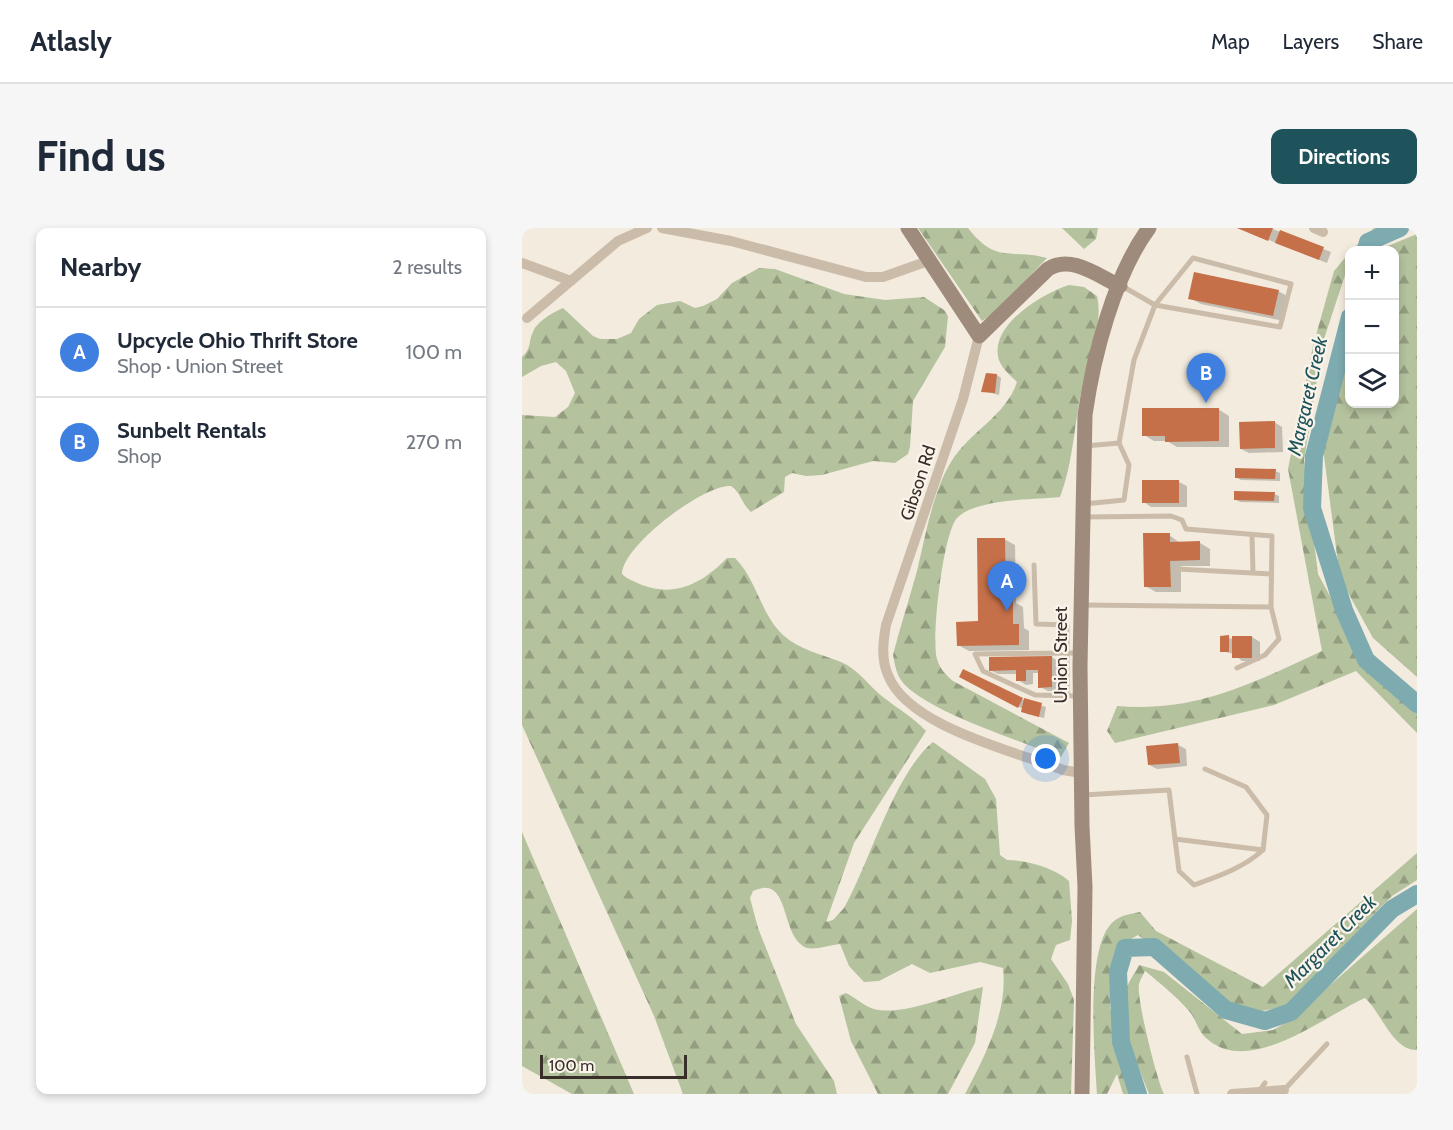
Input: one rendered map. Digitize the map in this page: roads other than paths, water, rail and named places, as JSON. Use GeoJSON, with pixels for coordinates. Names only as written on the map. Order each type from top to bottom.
{"type":"FeatureCollection","features":[{"type":"Feature","properties":{"kind":"main road"},"geometry":{"type":"LineString","coordinates":[[908,228],[979,336],[1048,269],[1059,263],[1068,262],[1120,286]]}},
{"type":"Feature","properties":{"kind":"main road","name":"Union Street"},"geometry":{"type":"LineString","coordinates":[[1082,1094],[1085,886],[1081,773],[1074,696],[1074,625],[1081,605],[1085,415],[1101,333],[1120,286],[1149,228]]}},
{"type":"Feature","properties":{"kind":"street"},"geometry":{"type":"LineString","coordinates":[[527,318],[618,241],[646,228]]}},
{"type":"Feature","properties":{"kind":"street"},"geometry":{"type":"LineString","coordinates":[[662,228],[731,241],[866,278],[883,277],[928,261]]}},
{"type":"Feature","properties":{"kind":"street"},"geometry":{"type":"LineString","coordinates":[[522,263],[571,281]]}},
{"type":"Feature","properties":{"kind":"street","name":"Gibson Rd"},"geometry":{"type":"LineString","coordinates":[[979,336],[969,380],[884,639],[884,664],[891,682],[918,711],[934,721],[1063,770],[1081,773]]}},
{"type":"Feature","properties":{"kind":"street"},"geometry":{"type":"LineString","coordinates":[[1232,1094],[1262,1087],[1284,1090]]}},
{"type":"Feature","properties":{"kind":"lane"},"geometry":{"type":"LineString","coordinates":[[1082,511],[1124,500],[1129,465],[1119,443],[1134,360],[1155,305],[1193,258],[1291,284],[1280,327],[1155,305],[1120,286]]}},
{"type":"Feature","properties":{"kind":"lane"},"geometry":{"type":"LineString","coordinates":[[1085,446],[1119,443]]}},
{"type":"Feature","properties":{"kind":"lane"},"geometry":{"type":"LineString","coordinates":[[1082,511],[1171,516],[1182,520],[1185,530],[1272,536],[1271,607],[1279,639],[1265,655],[1237,668]]}},
{"type":"Feature","properties":{"kind":"lane"},"geometry":{"type":"LineString","coordinates":[[1252,535],[1252,572]]}},
{"type":"Feature","properties":{"kind":"lane"},"geometry":{"type":"LineString","coordinates":[[1034,565],[1036,624],[1074,625]]}},
{"type":"Feature","properties":{"kind":"lane"},"geometry":{"type":"LineString","coordinates":[[1177,569],[1271,574]]}},
{"type":"Feature","properties":{"kind":"lane"},"geometry":{"type":"LineString","coordinates":[[1081,605],[1271,607]]}},
{"type":"Feature","properties":{"kind":"lane"},"geometry":{"type":"LineString","coordinates":[[1074,653],[975,654],[983,671],[1035,695],[1074,696]]}},
{"type":"Feature","properties":{"kind":"lane"},"geometry":{"type":"LineString","coordinates":[[1082,795],[1169,790],[1179,871],[1194,885],[1222,876],[1251,861],[1263,850],[1267,815],[1246,787],[1205,769]]}},
{"type":"Feature","properties":{"kind":"lane"},"geometry":{"type":"LineString","coordinates":[[1175,839],[1263,850]]}},
{"type":"Feature","properties":{"kind":"lane"},"geometry":{"type":"LineString","coordinates":[[1284,1090],[1327,1044]]}},
{"type":"Feature","properties":{"kind":"lane"},"geometry":{"type":"LineString","coordinates":[[1187,1057],[1197,1094]]}},
{"type":"Feature","properties":{"kind":"waterway","name":"Margaret Creek"},"geometry":{"type":"LineString","coordinates":[[1367,246],[1368,242],[1400,228]]}},
{"type":"Feature","properties":{"kind":"waterway","name":"Margaret Creek"},"geometry":{"type":"LineString","coordinates":[[1345,336],[1314,456],[1312,508],[1344,610],[1366,660],[1417,704]]}},
{"type":"Feature","properties":{"kind":"waterway","name":"Margaret Creek"},"geometry":{"type":"LineString","coordinates":[[1138,1094],[1121,1042],[1118,972],[1125,948],[1154,947],[1226,1010],[1265,1021],[1291,1012],[1392,909],[1417,894]]}},
{"type":"Feature","properties":{"kind":"place","name":"Sunbelt Rentals"},"geometry":{"type":"Point","coordinates":[1206,403]}},
{"type":"Feature","properties":{"kind":"place","name":"Upcycle Ohio Thrift Store"},"geometry":{"type":"Point","coordinates":[1007,611]}}]}
